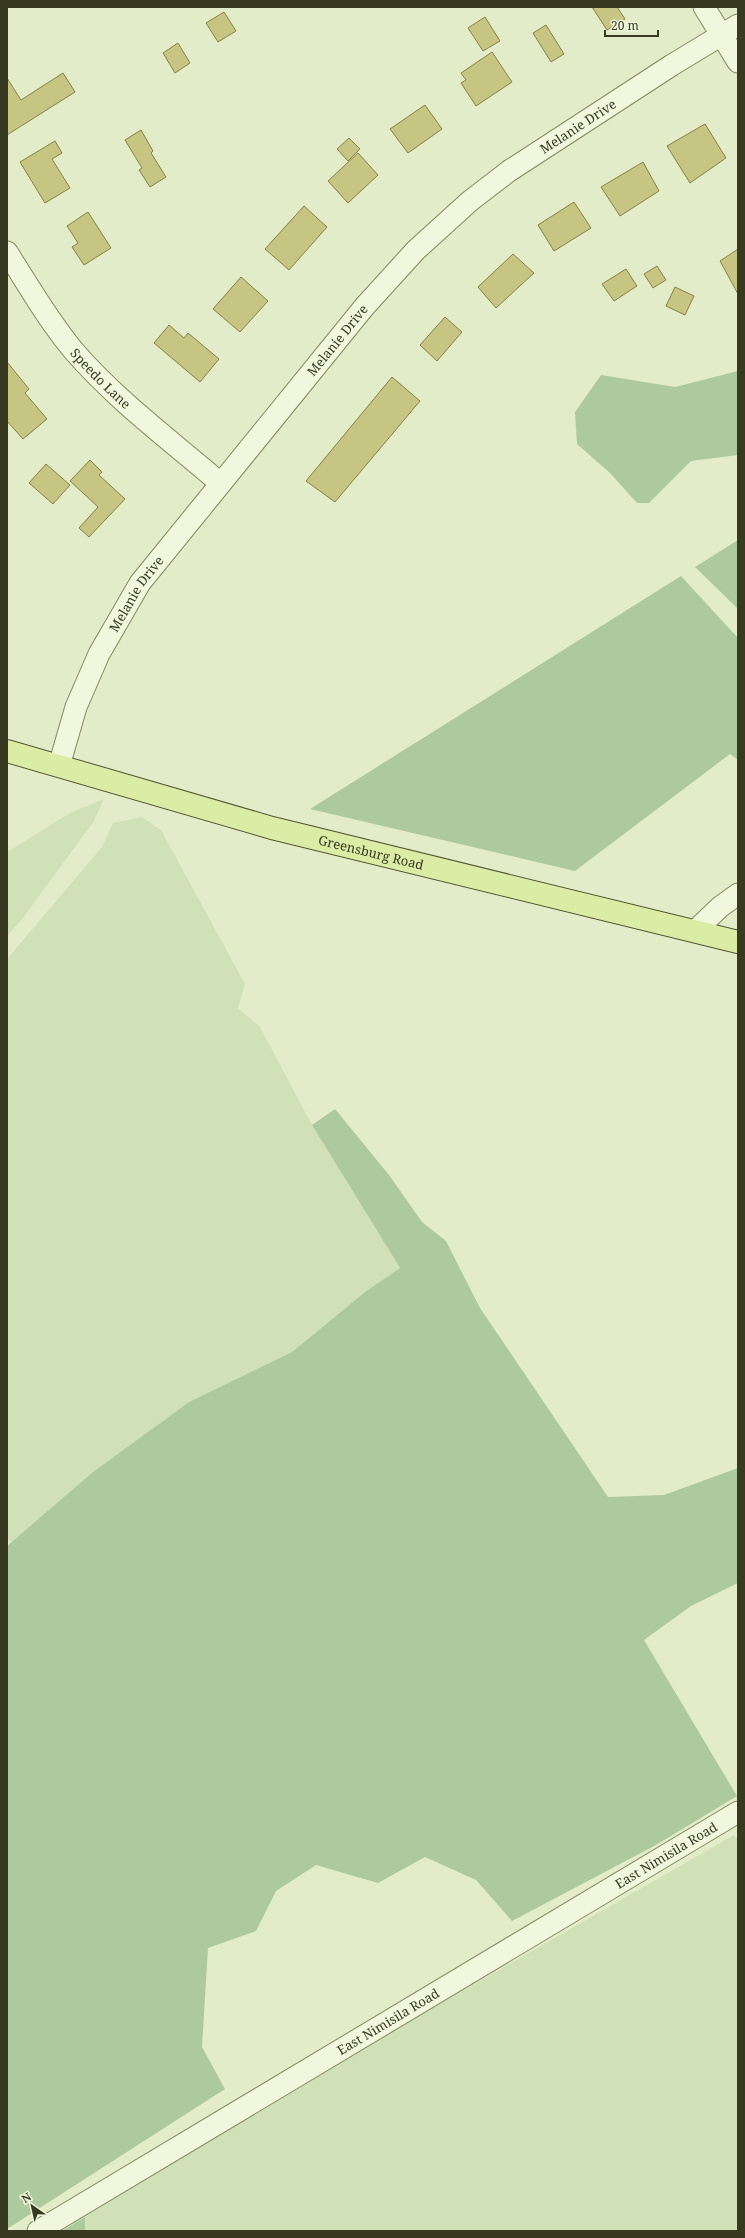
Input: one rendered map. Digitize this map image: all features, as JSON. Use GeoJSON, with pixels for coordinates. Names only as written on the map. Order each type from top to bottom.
{"type":"FeatureCollection","features":[{"type":"Feature","properties":{"kind":"main road","name":"Greensburg Road"},"geometry":{"type":"LineString","coordinates":[[7,751],[272,828],[738,942]]}},
{"type":"Feature","properties":{"kind":"street"},"geometry":{"type":"LineString","coordinates":[[704,7],[730,30],[738,62]]}},
{"type":"Feature","properties":{"kind":"street","name":"Melanie Drive"},"geometry":{"type":"LineString","coordinates":[[59,766],[76,708],[99,654],[118,617],[140,583],[219,482],[370,300],[416,250],[470,201],[509,171],[567,132],[730,30]]}},
{"type":"Feature","properties":{"kind":"street","name":"Speedo Lane"},"geometry":{"type":"LineString","coordinates":[[7,252],[44,310],[73,350],[107,386],[219,482]]}},
{"type":"Feature","properties":{"kind":"street"},"geometry":{"type":"LineString","coordinates":[[695,931],[720,907],[738,894]]}},
{"type":"Feature","properties":{"kind":"street","name":"East Nimisila Road"},"geometry":{"type":"LineString","coordinates":[[38,2231],[738,1812]]}},
{"type":"Feature","properties":{"kind":"green space"},"geometry":{"type":"Polygon","coordinates":[[[738,371],[738,455],[691,461],[649,503],[637,503],[610,473],[577,444],[575,412],[601,375],[675,387],[738,371]]]}},
{"type":"Feature","properties":{"kind":"green space"},"geometry":{"type":"Polygon","coordinates":[[[738,540],[738,609],[695,567],[738,540]]]}},
{"type":"Feature","properties":{"kind":"green space"},"geometry":{"type":"Polygon","coordinates":[[[681,576],[738,638],[738,760],[730,754],[575,871],[310,809],[681,576]]]}},
{"type":"Feature","properties":{"kind":"green space"},"geometry":{"type":"Polygon","coordinates":[[[104,799],[94,821],[23,918],[7,936],[7,852],[72,812],[104,799]]]}},
{"type":"Feature","properties":{"kind":"green space"},"geometry":{"type":"Polygon","coordinates":[[[142,817],[161,830],[245,984],[238,1008],[260,1027],[312,1125],[400,1268],[365,1292],[292,1352],[189,1402],[93,1472],[12,1542],[7,1538],[7,959],[102,847],[113,823],[142,817]]]}},
{"type":"Feature","properties":{"kind":"green space"},"geometry":{"type":"Polygon","coordinates":[[[335,1109],[389,1175],[422,1222],[446,1241],[480,1308],[608,1497],[664,1495],[738,1468],[738,1583],[691,1606],[644,1640],[737,1796],[656,1845],[512,1921],[476,1880],[425,1857],[378,1883],[316,1865],[276,1891],[256,1931],[208,1948],[202,2047],[225,2089],[7,2229],[7,1546],[93,1472],[189,1402],[292,1352],[365,1292],[400,1268],[312,1125],[335,1109]]]}},
{"type":"Feature","properties":{"kind":"green space"},"geometry":{"type":"Polygon","coordinates":[[[734,1835],[738,1841],[738,2231],[85,2231],[85,2217],[337,2063],[734,1835]]]}},
{"type":"Feature","properties":{"kind":"green space"},"geometry":{"type":"Polygon","coordinates":[[[85,2217],[85,2231],[62,2231],[85,2217]]]}},
{"type":"Feature","properties":{"kind":"building"},"geometry":{"type":"Polygon","coordinates":[[[592,7],[617,7],[625,19],[607,30],[592,7]]]}},
{"type":"Feature","properties":{"kind":"building"},"geometry":{"type":"Polygon","coordinates":[[[224,12],[236,31],[218,42],[206,23],[224,12]]]}},
{"type":"Feature","properties":{"kind":"building"},"geometry":{"type":"Polygon","coordinates":[[[485,17],[500,41],[483,51],[468,28],[485,17]]]}},
{"type":"Feature","properties":{"kind":"building"},"geometry":{"type":"Polygon","coordinates":[[[546,25],[564,54],[551,62],[533,33],[546,25]]]}},
{"type":"Feature","properties":{"kind":"building"},"geometry":{"type":"Polygon","coordinates":[[[178,43],[190,63],[175,73],[163,53],[178,43]]]}},
{"type":"Feature","properties":{"kind":"building"},"geometry":{"type":"Polygon","coordinates":[[[492,52],[512,82],[476,106],[461,83],[466,80],[461,73],[492,52]]]}},
{"type":"Feature","properties":{"kind":"building"},"geometry":{"type":"Polygon","coordinates":[[[63,73],[75,92],[7,135],[7,78],[21,100],[63,73]]]}},
{"type":"Feature","properties":{"kind":"building"},"geometry":{"type":"Polygon","coordinates":[[[425,105],[442,129],[408,153],[390,129],[425,105]]]}},
{"type":"Feature","properties":{"kind":"building"},"geometry":{"type":"Polygon","coordinates":[[[705,124],[726,158],[690,183],[667,146],[705,124]]]}},
{"type":"Feature","properties":{"kind":"building"},"geometry":{"type":"Polygon","coordinates":[[[141,130],[153,151],[151,153],[166,177],[150,187],[139,170],[142,168],[125,140],[141,130]]]}},
{"type":"Feature","properties":{"kind":"building"},"geometry":{"type":"Polygon","coordinates":[[[349,138],[360,149],[348,161],[337,149],[349,138]]]}},
{"type":"Feature","properties":{"kind":"building"},"geometry":{"type":"Polygon","coordinates":[[[55,141],[62,153],[52,159],[70,188],[45,203],[20,162],[55,141]]]}},
{"type":"Feature","properties":{"kind":"building"},"geometry":{"type":"Polygon","coordinates":[[[358,153],[378,175],[348,203],[328,181],[358,153]]]}},
{"type":"Feature","properties":{"kind":"building"},"geometry":{"type":"Polygon","coordinates":[[[643,162],[659,191],[620,216],[601,187],[643,162]]]}},
{"type":"Feature","properties":{"kind":"building"},"geometry":{"type":"Polygon","coordinates":[[[574,202],[591,228],[554,251],[538,225],[574,202]]]}},
{"type":"Feature","properties":{"kind":"building"},"geometry":{"type":"Polygon","coordinates":[[[304,206],[327,227],[289,270],[265,249],[304,206]]]}},
{"type":"Feature","properties":{"kind":"building"},"geometry":{"type":"Polygon","coordinates":[[[88,212],[111,248],[84,265],[72,247],[78,243],[67,226],[88,212]]]}},
{"type":"Feature","properties":{"kind":"building"},"geometry":{"type":"Polygon","coordinates":[[[738,249],[738,294],[720,261],[738,249]]]}},
{"type":"Feature","properties":{"kind":"building"},"geometry":{"type":"Polygon","coordinates":[[[513,254],[534,273],[496,308],[478,287],[513,254]]]}},
{"type":"Feature","properties":{"kind":"building"},"geometry":{"type":"Polygon","coordinates":[[[657,266],[666,280],[653,288],[644,274],[657,266]]]}},
{"type":"Feature","properties":{"kind":"building"},"geometry":{"type":"Polygon","coordinates":[[[626,269],[637,286],[614,301],[602,284],[626,269]]]}},
{"type":"Feature","properties":{"kind":"building"},"geometry":{"type":"Polygon","coordinates":[[[241,277],[268,301],[240,332],[213,309],[241,277]]]}},
{"type":"Feature","properties":{"kind":"building"},"geometry":{"type":"Polygon","coordinates":[[[675,287],[694,296],[685,315],[666,306],[675,287]]]}},
{"type":"Feature","properties":{"kind":"building"},"geometry":{"type":"Polygon","coordinates":[[[445,317],[462,332],[437,361],[420,345],[445,317]]]}},
{"type":"Feature","properties":{"kind":"building"},"geometry":{"type":"Polygon","coordinates":[[[169,325],[184,338],[188,333],[219,359],[200,382],[154,343],[169,325]]]}},
{"type":"Feature","properties":{"kind":"building"},"geometry":{"type":"Polygon","coordinates":[[[7,362],[29,389],[25,393],[47,419],[23,439],[7,421],[7,362]]]}},
{"type":"Feature","properties":{"kind":"building"},"geometry":{"type":"Polygon","coordinates":[[[392,377],[420,401],[335,502],[306,481],[392,377]]]}},
{"type":"Feature","properties":{"kind":"building"},"geometry":{"type":"Polygon","coordinates":[[[90,460],[102,472],[99,475],[125,499],[89,537],[79,528],[98,507],[70,481],[90,460]]]}},
{"type":"Feature","properties":{"kind":"building"},"geometry":{"type":"Polygon","coordinates":[[[46,464],[70,485],[53,504],[29,483],[46,464]]]}}]}
